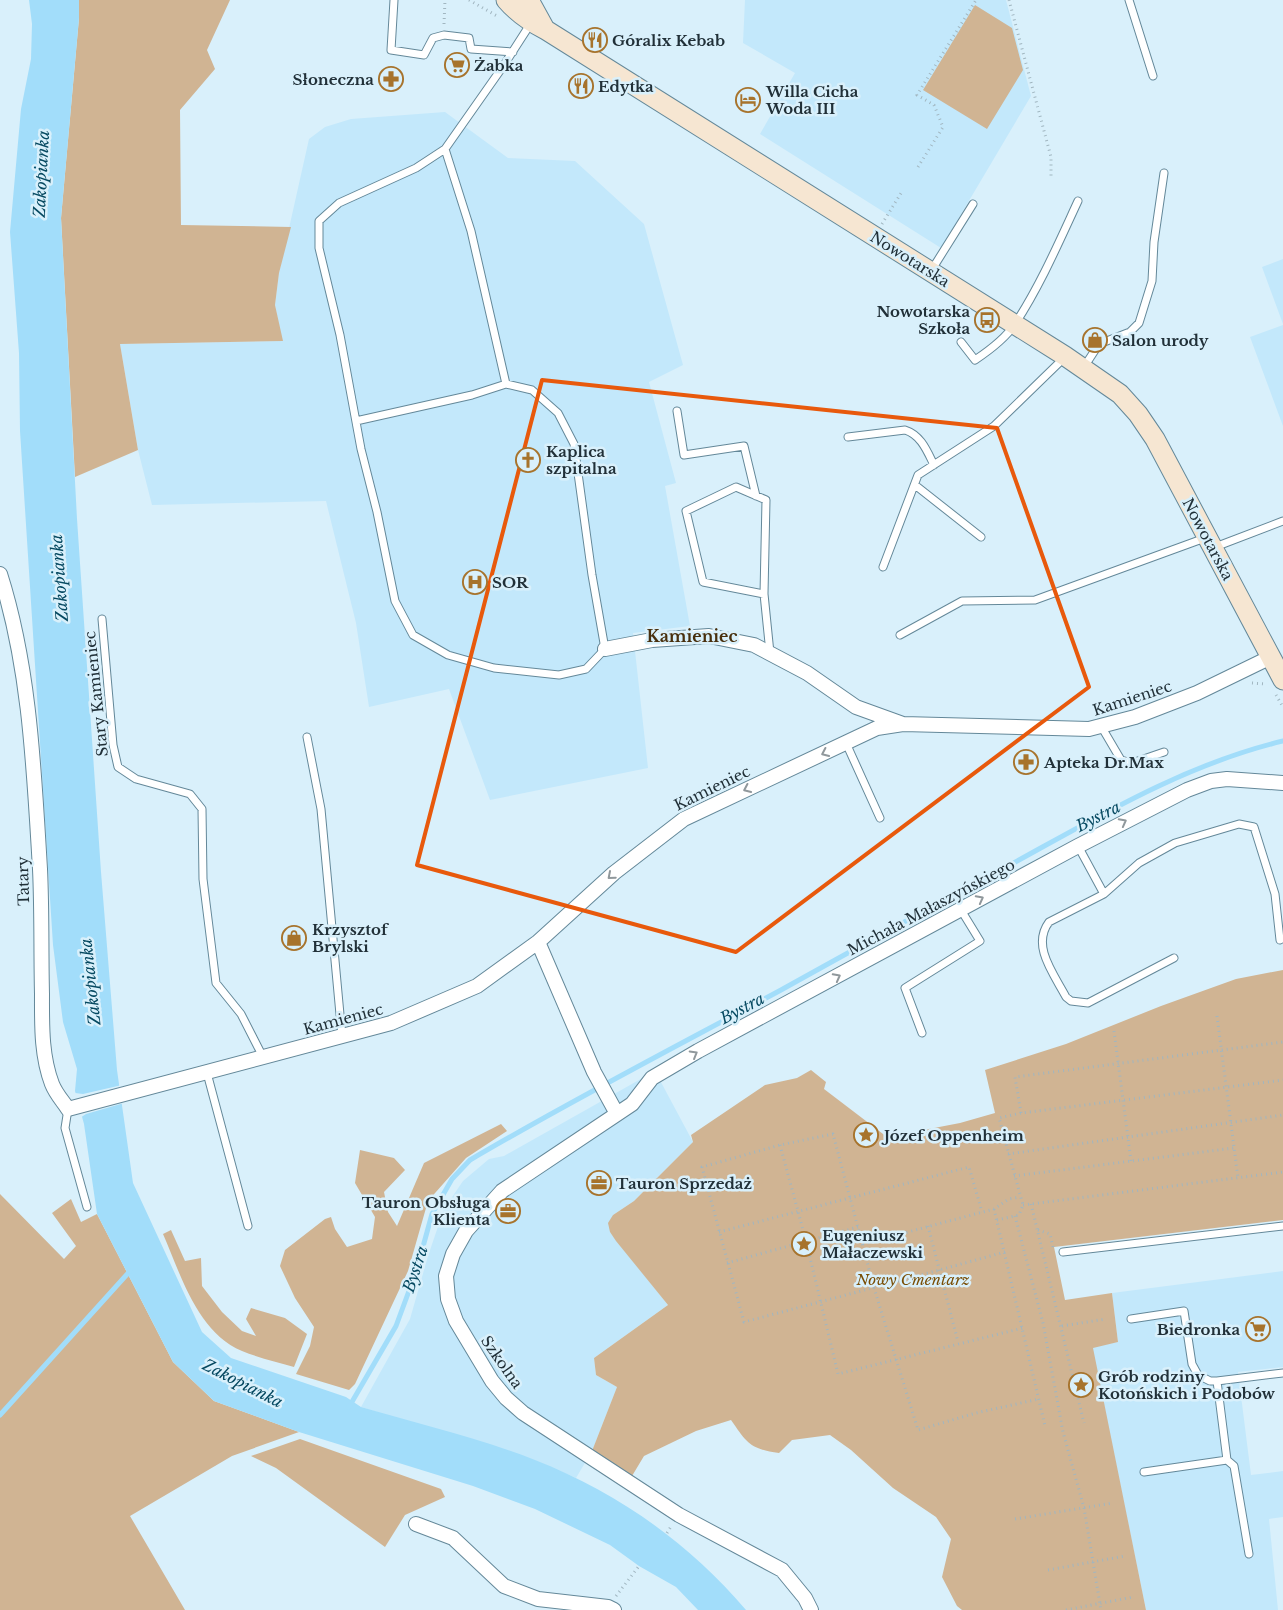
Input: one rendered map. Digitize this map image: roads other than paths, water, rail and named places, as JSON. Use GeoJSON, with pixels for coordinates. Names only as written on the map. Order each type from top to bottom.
{"type":"FeatureCollection","features":[{"type":"Feature","properties":{"kind":"main road","name":"Nowotarska"},"geometry":{"type":"LineString","coordinates":[[506,0],[517,13],[538,27],[1065,356],[1120,394],[1138,414],[1154,439],[1271,657],[1276,687]]}},
{"type":"Feature","properties":{"kind":"main road","name":"Nowotarska"},"geometry":{"type":"LineString","coordinates":[[529,0],[538,27]]}},
{"type":"Feature","properties":{"kind":"street","name":"Tatary"},"geometry":{"type":"LineString","coordinates":[[0,574],[26,697],[33,771],[40,871],[43,1040],[52,1084],[59,1099],[73,1108]]}},
{"type":"Feature","properties":{"kind":"street","name":"Kamieniec"},"geometry":{"type":"LineString","coordinates":[[605,649],[652,640],[709,636],[754,645],[807,673],[856,707],[903,724]]}},
{"type":"Feature","properties":{"kind":"street","name":"Kamieniec"},"geometry":{"type":"LineString","coordinates":[[73,1108],[391,1023],[477,986],[538,942],[614,873],[684,818],[877,728],[903,724],[1088,729],[1135,717],[1197,693],[1271,657]]}},
{"type":"Feature","properties":{"kind":"street","name":"Michała Małaszyńskiego"},"geometry":{"type":"LineString","coordinates":[[617,1114],[637,1100],[652,1078],[1078,846],[1187,790],[1210,781],[1251,779],[1283,783]]}},
{"type":"Feature","properties":{"kind":"street"},"geometry":{"type":"LineString","coordinates":[[538,942],[594,1072],[617,1114]]}},
{"type":"Feature","properties":{"kind":"street","name":"Szkolna"},"geometry":{"type":"LineString","coordinates":[[617,1114],[502,1191],[466,1231],[453,1254],[446,1276],[448,1299],[456,1321],[492,1381],[522,1413],[679,1515],[782,1570],[806,1598],[811,1610]]}},
{"type":"Feature","properties":{"kind":"street"},"geometry":{"type":"LineString","coordinates":[[416,1524],[453,1538],[504,1586],[538,1599],[611,1609]]}},
{"type":"Feature","properties":{"kind":"lane"},"geometry":{"type":"LineString","coordinates":[[394,0],[391,50],[424,55],[433,38],[444,35],[469,38],[471,49],[513,52]]}},
{"type":"Feature","properties":{"kind":"lane"},"geometry":{"type":"LineString","coordinates":[[1129,0],[1153,76]]}},
{"type":"Feature","properties":{"kind":"lane"},"geometry":{"type":"LineString","coordinates":[[356,421],[472,395],[506,384],[532,390],[558,413],[574,444],[592,574],[605,649],[586,669],[559,674],[494,668],[448,656],[413,635],[395,601],[356,421],[340,335],[319,248],[319,221],[339,203],[416,168],[445,149],[513,52],[538,27]]}},
{"type":"Feature","properties":{"kind":"lane"},"geometry":{"type":"LineString","coordinates":[[445,149],[471,231],[506,384]]}},
{"type":"Feature","properties":{"kind":"lane"},"geometry":{"type":"LineString","coordinates":[[1083,368],[1099,344],[1130,332],[1139,323],[1152,281],[1154,242],[1164,173]]}},
{"type":"Feature","properties":{"kind":"lane"},"geometry":{"type":"LineString","coordinates":[[961,342],[975,360],[995,346],[1014,325],[1056,249],[1078,201]]}},
{"type":"Feature","properties":{"kind":"lane"},"geometry":{"type":"LineString","coordinates":[[930,272],[972,204]]}},
{"type":"Feature","properties":{"kind":"lane"},"geometry":{"type":"LineString","coordinates":[[883,567],[918,475],[994,426],[1065,356]]}},
{"type":"Feature","properties":{"kind":"lane"},"geometry":{"type":"LineString","coordinates":[[677,411],[684,455],[744,446],[756,496]]}},
{"type":"Feature","properties":{"kind":"lane"},"geometry":{"type":"LineString","coordinates":[[848,437],[905,430],[912,432],[921,441],[934,465]]}},
{"type":"Feature","properties":{"kind":"lane"},"geometry":{"type":"LineString","coordinates":[[915,485],[981,537]]}},
{"type":"Feature","properties":{"kind":"lane"},"geometry":{"type":"LineString","coordinates":[[764,594],[703,582],[686,511],[736,488],[766,500],[764,594],[770,654]]}},
{"type":"Feature","properties":{"kind":"lane"},"geometry":{"type":"LineString","coordinates":[[900,635],[962,601],[1035,600],[1283,521]]}},
{"type":"Feature","properties":{"kind":"lane","name":"Stary Kamieniec"},"geometry":{"type":"LineString","coordinates":[[102,619],[113,745],[118,767],[136,779],[190,794],[202,809],[203,880],[216,983],[240,1014],[263,1057]]}},
{"type":"Feature","properties":{"kind":"lane"},"geometry":{"type":"LineString","coordinates":[[1101,726],[1121,760],[1132,762],[1164,752]]}},
{"type":"Feature","properties":{"kind":"lane"},"geometry":{"type":"LineString","coordinates":[[307,737],[320,809],[342,1036]]}},
{"type":"Feature","properties":{"kind":"lane"},"geometry":{"type":"LineString","coordinates":[[846,743],[880,818]]}},
{"type":"Feature","properties":{"kind":"lane"},"geometry":{"type":"LineString","coordinates":[[1174,958],[1088,1003],[1071,1001],[1066,997],[1041,948],[1044,928],[1049,922],[1104,894],[1139,863],[1175,843],[1239,824],[1246,824],[1254,827],[1258,834],[1270,876],[1280,940]]}},
{"type":"Feature","properties":{"kind":"lane"},"geometry":{"type":"LineString","coordinates":[[1078,846],[1104,894]]}},
{"type":"Feature","properties":{"kind":"lane"},"geometry":{"type":"LineString","coordinates":[[922,1033],[905,988],[980,941],[961,910]]}},
{"type":"Feature","properties":{"kind":"lane"},"geometry":{"type":"LineString","coordinates":[[207,1073],[248,1226]]}},
{"type":"Feature","properties":{"kind":"lane"},"geometry":{"type":"LineString","coordinates":[[73,1108],[65,1128],[87,1207]]}},
{"type":"Feature","properties":{"kind":"lane"},"geometry":{"type":"LineString","coordinates":[[1063,1252],[1283,1226]]}},
{"type":"Feature","properties":{"kind":"lane"},"geometry":{"type":"LineString","coordinates":[[1131,1319],[1184,1311],[1194,1370],[1204,1379],[1217,1381],[1283,1373]]}},
{"type":"Feature","properties":{"kind":"lane"},"geometry":{"type":"LineString","coordinates":[[1217,1381],[1227,1460],[1234,1466],[1249,1554]]}},
{"type":"Feature","properties":{"kind":"lane"},"geometry":{"type":"LineString","coordinates":[[1144,1472],[1227,1460]]}},
{"type":"Feature","properties":{"kind":"water","name":"Zakopianka"},"geometry":{"type":"Polygon","coordinates":[[[29,0],[79,0],[61,218],[77,519],[101,872],[117,1070],[133,1183],[202,1332],[231,1358],[346,1397],[361,1407],[492,1445],[565,1473],[623,1504],[650,1522],[701,1563],[746,1610],[698,1610],[676,1587],[639,1566],[610,1545],[535,1509],[473,1486],[299,1432],[214,1401],[173,1362],[97,1214],[84,1124],[75,1091],[77,1069],[63,1022],[53,945],[20,431],[19,353],[10,232],[21,109],[31,59],[32,24],[29,0]]]}},
{"type":"Feature","properties":{"kind":"waterway","name":"Bystra"},"geometry":{"type":"LineString","coordinates":[[349,1407],[396,1326],[416,1272],[432,1214],[452,1179],[470,1160],[1122,804],[1201,768],[1241,753],[1283,741]]}},
{"type":"Feature","properties":{"kind":"waterway"},"geometry":{"type":"LineString","coordinates":[[0,1415],[130,1271]]}},
{"type":"Feature","properties":{"kind":"place","name":"Góralix Kebab"},"geometry":{"type":"Point","coordinates":[595,40]}},
{"type":"Feature","properties":{"kind":"place","name":"Żabka"},"geometry":{"type":"Point","coordinates":[457,65]}},
{"type":"Feature","properties":{"kind":"place","name":"Słoneczna"},"geometry":{"type":"Point","coordinates":[391,79]}},
{"type":"Feature","properties":{"kind":"place","name":"Edytka"},"geometry":{"type":"Point","coordinates":[581,86]}},
{"type":"Feature","properties":{"kind":"place","name":"Willa Cicha Woda III"},"geometry":{"type":"Point","coordinates":[748,100]}},
{"type":"Feature","properties":{"kind":"place","name":"Nowotarska Szkoła"},"geometry":{"type":"Point","coordinates":[987,320]}},
{"type":"Feature","properties":{"kind":"place","name":"Salon urody"},"geometry":{"type":"Point","coordinates":[1095,340]}},
{"type":"Feature","properties":{"kind":"place","name":"Kaplica szpitalna"},"geometry":{"type":"Point","coordinates":[528,460]}},
{"type":"Feature","properties":{"kind":"place","name":"SOR"},"geometry":{"type":"Point","coordinates":[475,582]}},
{"type":"Feature","properties":{"kind":"place","name":"Apteka Dr.Max"},"geometry":{"type":"Point","coordinates":[1026,762]}},
{"type":"Feature","properties":{"kind":"place","name":"Krzysztof Brylski"},"geometry":{"type":"Point","coordinates":[294,938]}},
{"type":"Feature","properties":{"kind":"place","name":"Józef Oppenheim"},"geometry":{"type":"Point","coordinates":[866,1135]}},
{"type":"Feature","properties":{"kind":"place","name":"Tauron Sprzedaż"},"geometry":{"type":"Point","coordinates":[599,1183]}},
{"type":"Feature","properties":{"kind":"place","name":"Tauron Obsługa Klienta"},"geometry":{"type":"Point","coordinates":[508,1211]}},
{"type":"Feature","properties":{"kind":"place","name":"Eugeniusz Małaczewski"},"geometry":{"type":"Point","coordinates":[804,1244]}},
{"type":"Feature","properties":{"kind":"place","name":"Biedronka"},"geometry":{"type":"Point","coordinates":[1258,1329]}},
{"type":"Feature","properties":{"kind":"place","name":"Grób rodziny Kotońskich i Podobów"},"geometry":{"type":"Point","coordinates":[1081,1385]}},
{"type":"Feature","properties":{"kind":"district","name":"Kamieniec"},"geometry":{"type":"Point","coordinates":[692,636]}},
{"type":"Feature","properties":{"kind":"park label","name":"Nowy Cmentarz"},"geometry":{"type":"Point","coordinates":[913,1279]}}]}
